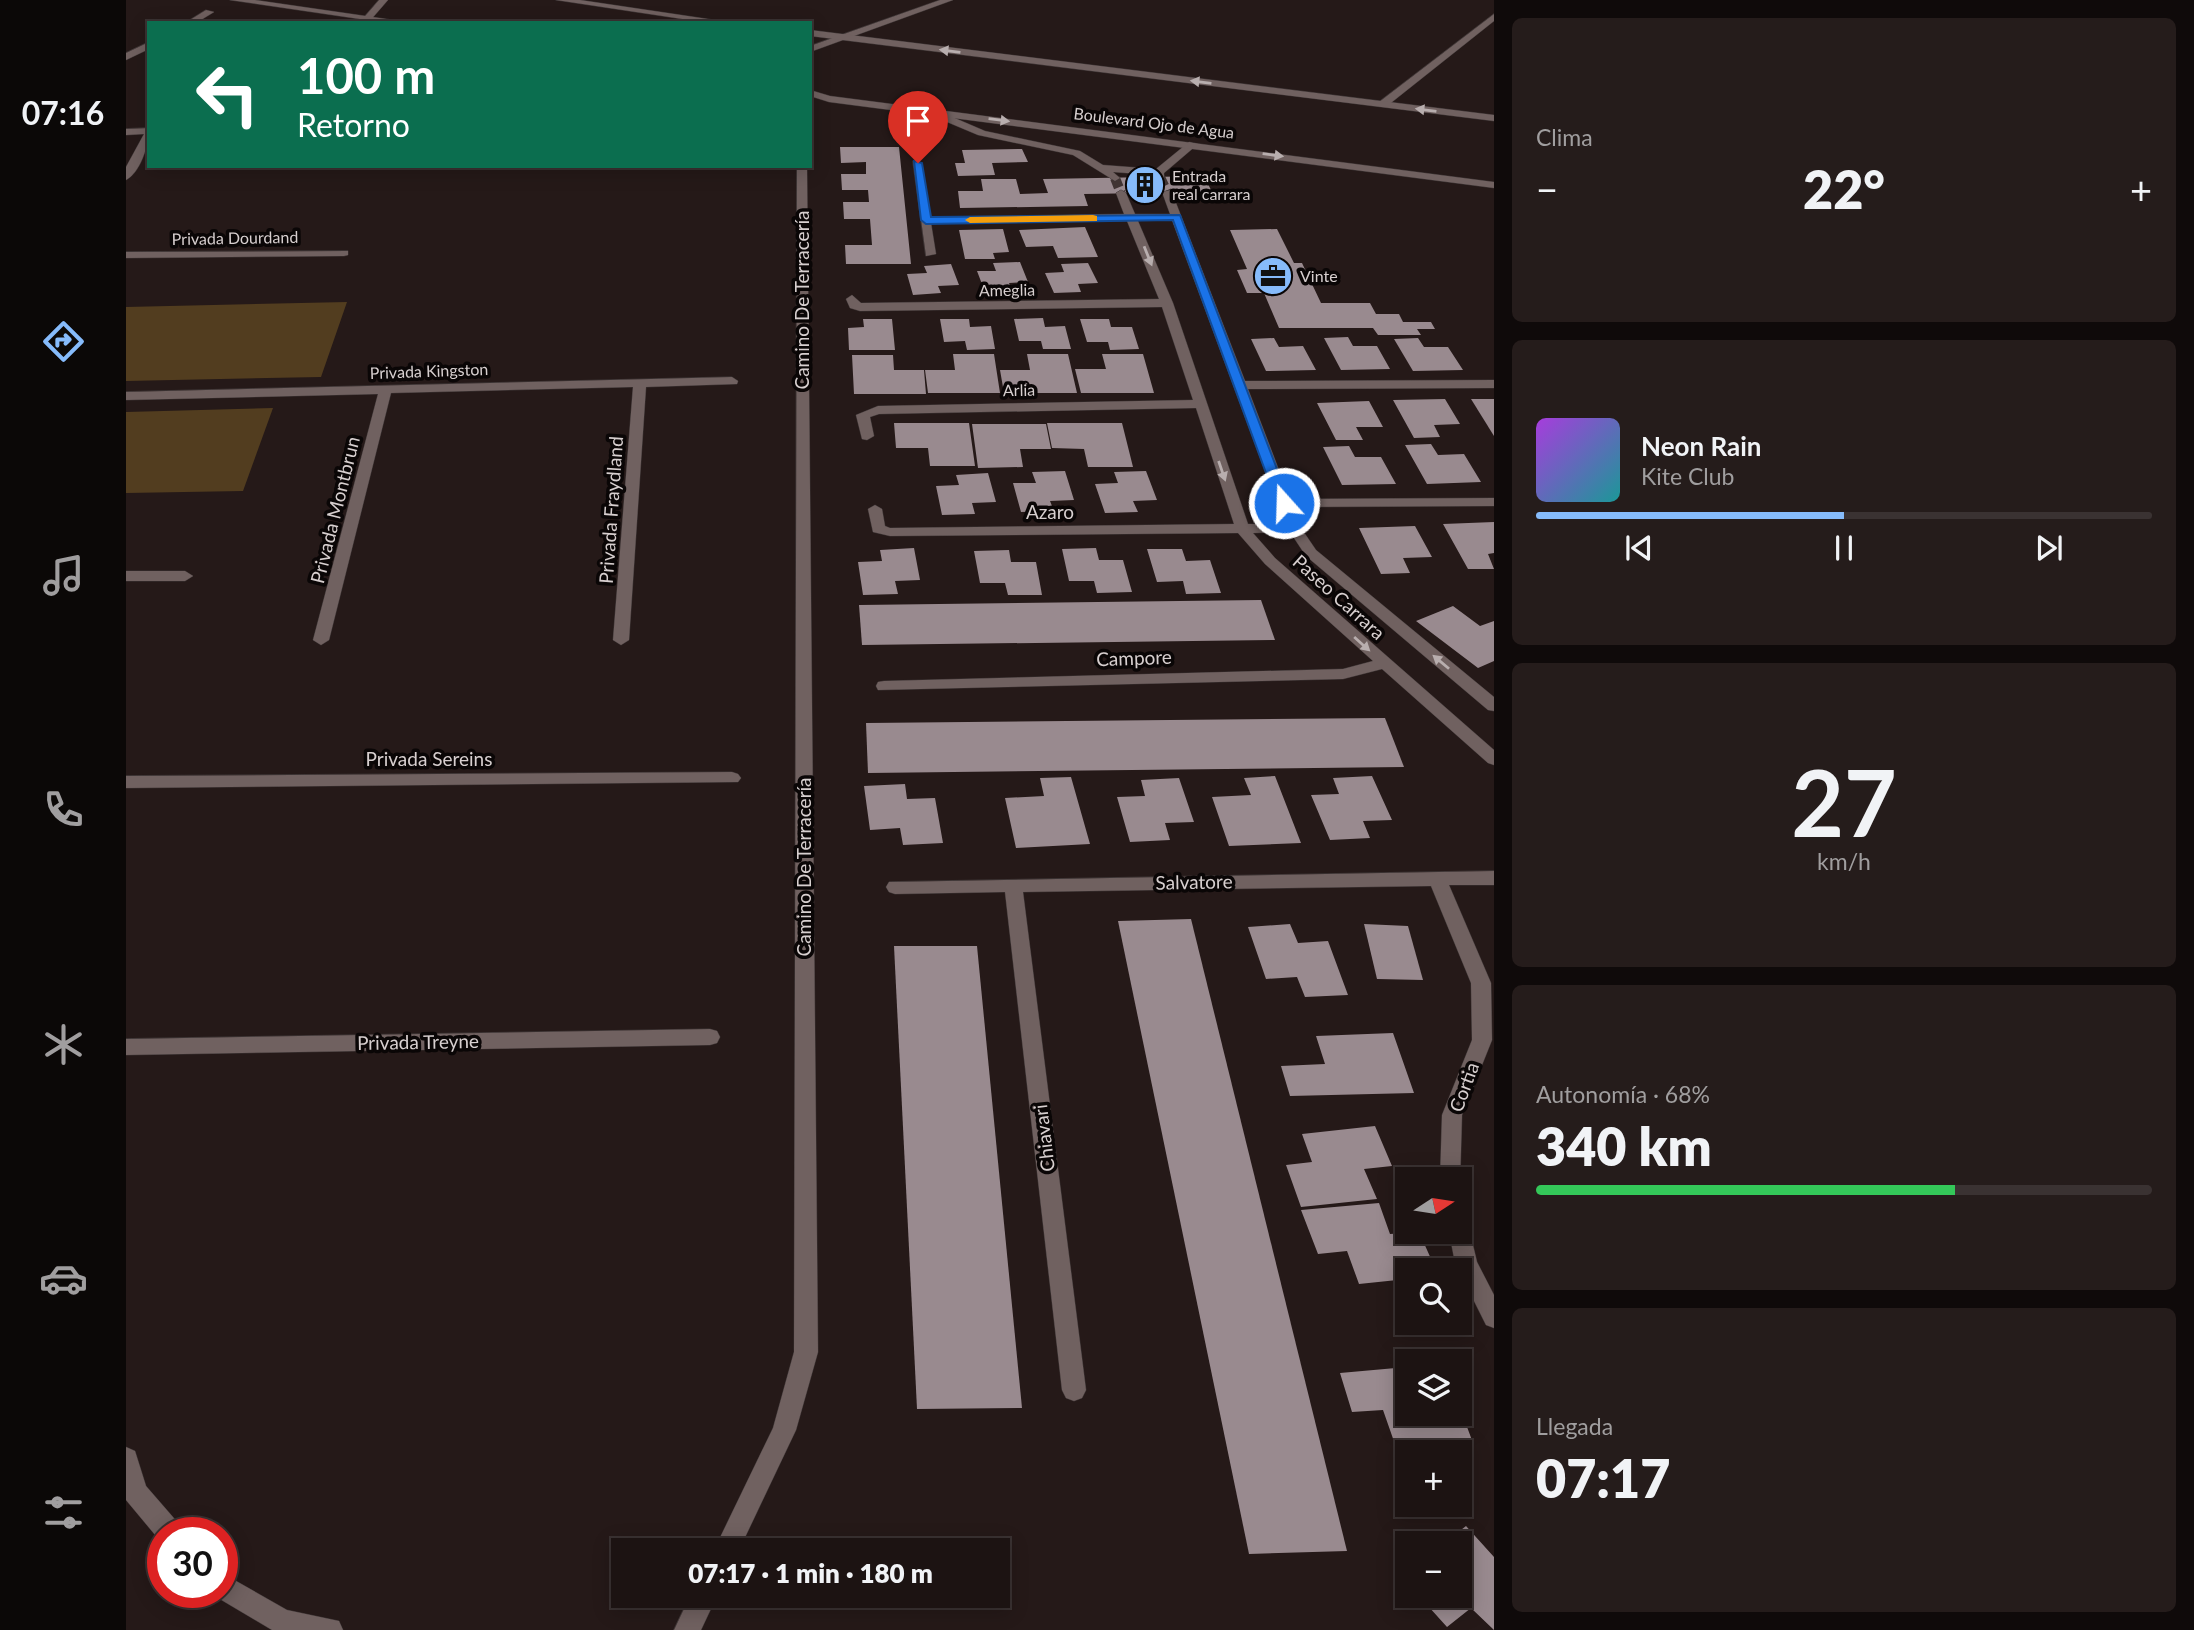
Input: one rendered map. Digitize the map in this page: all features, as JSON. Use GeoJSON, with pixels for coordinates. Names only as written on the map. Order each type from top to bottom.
{"type":"FeatureCollection","features":[{"type":"Feature","properties":{"kind":"street"},"geometry":{"type":"LineString","coordinates":[[234,0],[306,5],[367,20],[384,0]]}},
{"type":"Feature","properties":{"kind":"street"},"geometry":{"type":"LineString","coordinates":[[560,0],[716,21]]}},
{"type":"Feature","properties":{"kind":"street"},"geometry":{"type":"LineString","coordinates":[[812,48],[950,0]]}},
{"type":"Feature","properties":{"kind":"street"},"geometry":{"type":"LineString","coordinates":[[193,21],[209,12]]}},
{"type":"Feature","properties":{"kind":"street"},"geometry":{"type":"LineString","coordinates":[[1383,104],[1494,17]]}},
{"type":"Feature","properties":{"kind":"street"},"geometry":{"type":"LineString","coordinates":[[812,33],[1494,118]]}},
{"type":"Feature","properties":{"kind":"street"},"geometry":{"type":"LineString","coordinates":[[126,57],[147,46]]}},
{"type":"Feature","properties":{"kind":"street","name":"Boulevard Ojo de Agua"},"geometry":{"type":"LineString","coordinates":[[812,94],[829,99],[1494,185]]}},
{"type":"Feature","properties":{"kind":"street"},"geometry":{"type":"LineString","coordinates":[[932,112],[982,133],[1076,153],[1115,178]]}},
{"type":"Feature","properties":{"kind":"street"},"geometry":{"type":"LineString","coordinates":[[126,132],[147,133]]}},
{"type":"Feature","properties":{"kind":"street"},"geometry":{"type":"LineString","coordinates":[[126,177],[147,137]]}},
{"type":"Feature","properties":{"kind":"street"},"geometry":{"type":"LineString","coordinates":[[1101,167],[1159,174],[1193,144]]}},
{"type":"Feature","properties":{"kind":"street"},"geometry":{"type":"LineString","coordinates":[[135,160],[147,160]]}},
{"type":"Feature","properties":{"kind":"street"},"geometry":{"type":"LineString","coordinates":[[918,163],[930,254]]}},
{"type":"Feature","properties":{"kind":"street","name":"Camino De Terracería"},"geometry":{"type":"LineString","coordinates":[[732,1538],[784,1430],[806,1352],[802,168]]}},
{"type":"Feature","properties":{"kind":"street","name":"Paseo Carrara"},"geometry":{"type":"LineString","coordinates":[[1167,192],[1294,528],[1311,553],[1490,698]]}},
{"type":"Feature","properties":{"kind":"street","name":"Paseo Carrara"},"geometry":{"type":"LineString","coordinates":[[1121,193],[1167,303],[1243,530],[1270,561],[1494,759]]}},
{"type":"Feature","properties":{"kind":"street"},"geometry":{"type":"LineString","coordinates":[[926,220],[1177,217]]}},
{"type":"Feature","properties":{"kind":"street","name":"Privada Dourdand"},"geometry":{"type":"LineString","coordinates":[[126,255],[344,253]]}},
{"type":"Feature","properties":{"kind":"street","name":"Ameglia"},"geometry":{"type":"LineString","coordinates":[[852,299],[854,305],[860,307],[1167,303]]}},
{"type":"Feature","properties":{"kind":"street","name":"Privada Kingston"},"geometry":{"type":"LineString","coordinates":[[126,396],[732,381]]}},
{"type":"Feature","properties":{"kind":"street","name":"Privada Fraydland"},"geometry":{"type":"LineString","coordinates":[[621,640],[640,383]]}},
{"type":"Feature","properties":{"kind":"street"},"geometry":{"type":"LineString","coordinates":[[1242,385],[1494,384]]}},
{"type":"Feature","properties":{"kind":"street","name":"Privada Montbrun"},"geometry":{"type":"LineString","coordinates":[[321,640],[385,390]]}},
{"type":"Feature","properties":{"kind":"street","name":"Arlia"},"geometry":{"type":"LineString","coordinates":[[867,436],[863,415],[878,410],[1199,404]]}},
{"type":"Feature","properties":{"kind":"street"},"geometry":{"type":"LineString","coordinates":[[1284,503],[1494,502]]}},
{"type":"Feature","properties":{"kind":"street","name":"Azaro"},"geometry":{"type":"LineString","coordinates":[[875,509],[878,529],[890,532],[1243,530]]}},
{"type":"Feature","properties":{"kind":"street"},"geometry":{"type":"LineString","coordinates":[[1243,530],[1294,528]]}},
{"type":"Feature","properties":{"kind":"street"},"geometry":{"type":"LineString","coordinates":[[126,576],[185,576]]}},
{"type":"Feature","properties":{"kind":"street","name":"Campore"},"geometry":{"type":"LineString","coordinates":[[884,686],[1343,674],[1384,663]]}},
{"type":"Feature","properties":{"kind":"street","name":"Privada Sereins"},"geometry":{"type":"LineString","coordinates":[[126,782],[732,778]]}},
{"type":"Feature","properties":{"kind":"street","name":"Salvatore"},"geometry":{"type":"LineString","coordinates":[[895,887],[1494,878]]}},
{"type":"Feature","properties":{"kind":"street","name":"Cortia"},"geometry":{"type":"LineString","coordinates":[[1437,879],[1481,983],[1482,1040],[1452,1115],[1451,1167]]}},
{"type":"Feature","properties":{"kind":"street","name":"Chiavari"},"geometry":{"type":"LineString","coordinates":[[1013,885],[1074,1390]]}},
{"type":"Feature","properties":{"kind":"street","name":"Privada Treyne"},"geometry":{"type":"LineString","coordinates":[[126,1046],[710,1037]]}},
{"type":"Feature","properties":{"kind":"street"},"geometry":{"type":"LineString","coordinates":[[1462,1244],[1466,1263],[1494,1318]]}},
{"type":"Feature","properties":{"kind":"street"},"geometry":{"type":"LineString","coordinates":[[126,1459],[131,1498],[152,1517]]}},
{"type":"Feature","properties":{"kind":"street"},"geometry":{"type":"LineString","coordinates":[[238,1595],[283,1622],[330,1630]]}},
{"type":"Feature","properties":{"kind":"street"},"geometry":{"type":"LineString","coordinates":[[687,1630],[698,1608]]}},
{"type":"Feature","properties":{"kind":"shaded area"},"geometry":{"type":"Polygon","coordinates":[[[347,302],[321,377],[126,381],[126,307],[347,302]]]}},
{"type":"Feature","properties":{"kind":"shaded area"},"geometry":{"type":"Polygon","coordinates":[[[273,408],[243,491],[126,493],[126,412],[273,408]]]}},
{"type":"Feature","properties":{"kind":"building"},"geometry":{"type":"Polygon","coordinates":[[[840,147],[899,147],[911,264],[846,264],[845,245],[872,245],[870,219],[844,219],[843,202],[869,202],[868,190],[842,190],[841,174],[866,174],[866,162],[841,163],[840,147]]]}},
{"type":"Feature","properties":{"kind":"building"},"geometry":{"type":"Polygon","coordinates":[[[1022,149],[1028,162],[992,163],[995,175],[958,176],[955,163],[965,163],[962,150],[1022,149]]]}},
{"type":"Feature","properties":{"kind":"building"},"geometry":{"type":"Polygon","coordinates":[[[1204,176],[1212,192],[1084,194],[1088,206],[960,208],[958,191],[983,191],[981,179],[1016,179],[1020,194],[1048,193],[1043,179],[1204,176]]]}},
{"type":"Feature","properties":{"kind":"building"},"geometry":{"type":"Polygon","coordinates":[[[1085,227],[1098,257],[1058,258],[1053,246],[1026,247],[1019,230],[1085,227]]]}},
{"type":"Feature","properties":{"kind":"building"},"geometry":{"type":"Polygon","coordinates":[[[1003,229],[1009,252],[993,253],[995,259],[965,259],[959,230],[1003,229]]]}},
{"type":"Feature","properties":{"kind":"building"},"geometry":{"type":"Polygon","coordinates":[[[1277,229],[1294,263],[1302,263],[1321,303],[1370,303],[1376,314],[1399,314],[1403,322],[1431,322],[1435,329],[1417,329],[1421,335],[1378,335],[1373,328],[1279,328],[1264,293],[1247,293],[1237,270],[1247,269],[1230,230],[1277,229]]]}},
{"type":"Feature","properties":{"kind":"building"},"geometry":{"type":"Polygon","coordinates":[[[1020,262],[1028,282],[1009,283],[1012,291],[985,292],[977,271],[996,271],[993,263],[1020,262]]]}},
{"type":"Feature","properties":{"kind":"building"},"geometry":{"type":"Polygon","coordinates":[[[1088,263],[1098,283],[1078,284],[1081,292],[1054,293],[1045,273],[1064,272],[1061,264],[1088,263]]]}},
{"type":"Feature","properties":{"kind":"building"},"geometry":{"type":"Polygon","coordinates":[[[951,264],[959,285],[938,286],[941,293],[913,295],[907,274],[927,273],[924,266],[951,264]]]}},
{"type":"Feature","properties":{"kind":"building"},"geometry":{"type":"Polygon","coordinates":[[[1043,318],[1045,327],[1065,326],[1071,349],[1043,349],[1041,341],[1019,341],[1014,319],[1043,318]]]}},
{"type":"Feature","properties":{"kind":"building"},"geometry":{"type":"Polygon","coordinates":[[[863,319],[892,319],[895,350],[849,350],[848,328],[864,327],[863,319]]]}},
{"type":"Feature","properties":{"kind":"building"},"geometry":{"type":"Polygon","coordinates":[[[940,319],[969,319],[970,327],[991,326],[995,349],[967,350],[965,341],[944,342],[940,319]]]}},
{"type":"Feature","properties":{"kind":"building"},"geometry":{"type":"Polygon","coordinates":[[[1080,319],[1109,319],[1111,327],[1132,327],[1139,349],[1110,350],[1108,342],[1087,342],[1080,319]]]}},
{"type":"Feature","properties":{"kind":"building"},"geometry":{"type":"Polygon","coordinates":[[[1348,337],[1353,346],[1377,346],[1390,369],[1341,370],[1324,338],[1348,337]]]}},
{"type":"Feature","properties":{"kind":"building"},"geometry":{"type":"Polygon","coordinates":[[[1274,338],[1279,347],[1303,346],[1316,370],[1266,371],[1251,339],[1274,338]]]}},
{"type":"Feature","properties":{"kind":"building"},"geometry":{"type":"Polygon","coordinates":[[[1418,338],[1424,347],[1448,347],[1463,370],[1413,371],[1394,339],[1418,338]]]}},
{"type":"Feature","properties":{"kind":"building"},"geometry":{"type":"Polygon","coordinates":[[[953,354],[994,354],[1000,393],[928,393],[925,370],[955,370],[953,354]]]}},
{"type":"Feature","properties":{"kind":"building"},"geometry":{"type":"Polygon","coordinates":[[[1027,354],[1068,354],[1077,393],[1004,393],[1000,370],[1030,370],[1027,354]]]}},
{"type":"Feature","properties":{"kind":"building"},"geometry":{"type":"Polygon","coordinates":[[[1102,354],[1143,354],[1154,393],[1081,393],[1075,369],[1106,369],[1102,354]]]}},
{"type":"Feature","properties":{"kind":"building"},"geometry":{"type":"Polygon","coordinates":[[[852,355],[893,355],[894,370],[924,370],[926,394],[854,394],[852,355]]]}},
{"type":"Feature","properties":{"kind":"building"},"geometry":{"type":"Polygon","coordinates":[[[1445,399],[1460,424],[1434,425],[1440,437],[1414,438],[1393,400],[1445,399]]]}},
{"type":"Feature","properties":{"kind":"building"},"geometry":{"type":"Polygon","coordinates":[[[1471,399],[1494,399],[1494,436],[1471,399]]]}},
{"type":"Feature","properties":{"kind":"building"},"geometry":{"type":"Polygon","coordinates":[[[1369,401],[1383,427],[1356,427],[1363,440],[1336,440],[1317,403],[1369,401]]]}},
{"type":"Feature","properties":{"kind":"building"},"geometry":{"type":"Polygon","coordinates":[[[894,423],[969,423],[975,466],[930,466],[928,448],[896,448],[894,423]]]}},
{"type":"Feature","properties":{"kind":"building"},"geometry":{"type":"Polygon","coordinates":[[[1047,423],[1122,423],[1133,467],[1088,467],[1084,449],[1052,448],[1047,423]]]}},
{"type":"Feature","properties":{"kind":"building"},"geometry":{"type":"Polygon","coordinates":[[[972,424],[1046,424],[1051,449],[1020,449],[1023,467],[978,468],[972,424]]]}},
{"type":"Feature","properties":{"kind":"building"},"geometry":{"type":"Polygon","coordinates":[[[1431,444],[1438,455],[1464,454],[1481,482],[1427,484],[1405,445],[1431,444]]]}},
{"type":"Feature","properties":{"kind":"building"},"geometry":{"type":"Polygon","coordinates":[[[1349,446],[1355,457],[1381,457],[1396,484],[1342,485],[1323,447],[1349,446]]]}},
{"type":"Feature","properties":{"kind":"building"},"geometry":{"type":"Polygon","coordinates":[[[1065,471],[1074,500],[1050,501],[1054,511],[1021,512],[1013,483],[1036,483],[1032,472],[1065,471]]]}},
{"type":"Feature","properties":{"kind":"building"},"geometry":{"type":"Polygon","coordinates":[[[1146,471],[1157,500],[1133,501],[1138,512],[1105,513],[1095,484],[1118,483],[1114,472],[1146,471]]]}},
{"type":"Feature","properties":{"kind":"building"},"geometry":{"type":"Polygon","coordinates":[[[988,473],[996,502],[972,503],[975,514],[942,515],[936,486],[959,485],[956,475],[988,473]]]}},
{"type":"Feature","properties":{"kind":"building"},"geometry":{"type":"Polygon","coordinates":[[[1494,522],[1494,553],[1488,554],[1494,569],[1468,569],[1443,524],[1494,522]]]}},
{"type":"Feature","properties":{"kind":"building"},"geometry":{"type":"Polygon","coordinates":[[[1415,526],[1432,557],[1403,558],[1410,573],[1381,574],[1359,528],[1415,526]]]}},
{"type":"Feature","properties":{"kind":"building"},"geometry":{"type":"Polygon","coordinates":[[[914,548],[920,580],[895,581],[898,594],[863,595],[858,562],[882,561],[880,550],[914,548]]]}},
{"type":"Feature","properties":{"kind":"building"},"geometry":{"type":"Polygon","coordinates":[[[1096,548],[1099,560],[1123,560],[1132,592],[1097,593],[1094,581],[1069,581],[1062,549],[1096,548]]]}},
{"type":"Feature","properties":{"kind":"building"},"geometry":{"type":"Polygon","coordinates":[[[1147,549],[1182,549],[1186,561],[1210,560],[1221,593],[1186,594],[1183,581],[1157,582],[1147,549]]]}},
{"type":"Feature","properties":{"kind":"building"},"geometry":{"type":"Polygon","coordinates":[[[1009,550],[1011,562],[1036,562],[1042,595],[1008,595],[1005,583],[980,583],[974,551],[1009,550]]]}},
{"type":"Feature","properties":{"kind":"building"},"geometry":{"type":"Polygon","coordinates":[[[1261,600],[1275,640],[862,645],[859,605],[1261,600]]]}},
{"type":"Feature","properties":{"kind":"building"},"geometry":{"type":"Polygon","coordinates":[[[1453,606],[1480,626],[1494,621],[1494,661],[1478,668],[1416,621],[1453,606]]]}},
{"type":"Feature","properties":{"kind":"building"},"geometry":{"type":"Polygon","coordinates":[[[1385,718],[1404,767],[868,773],[866,723],[1385,718]]]}},
{"type":"Feature","properties":{"kind":"building"},"geometry":{"type":"Polygon","coordinates":[[[1275,776],[1301,843],[1229,846],[1212,797],[1251,795],[1244,778],[1275,776]]]}},
{"type":"Feature","properties":{"kind":"building"},"geometry":{"type":"Polygon","coordinates":[[[1372,776],[1392,820],[1363,821],[1370,838],[1330,840],[1311,795],[1339,794],[1333,778],[1372,776]]]}},
{"type":"Feature","properties":{"kind":"building"},"geometry":{"type":"Polygon","coordinates":[[[1071,777],[1090,844],[1016,848],[1005,798],[1044,796],[1040,778],[1071,777]]]}},
{"type":"Feature","properties":{"kind":"building"},"geometry":{"type":"Polygon","coordinates":[[[1179,778],[1194,822],[1165,823],[1170,840],[1130,842],[1117,797],[1145,796],[1141,780],[1179,778]]]}},
{"type":"Feature","properties":{"kind":"building"},"geometry":{"type":"Polygon","coordinates":[[[905,784],[907,799],[935,798],[943,843],[903,845],[900,828],[870,830],[864,786],[905,784]]]}},
{"type":"Feature","properties":{"kind":"building"},"geometry":{"type":"Polygon","coordinates":[[[1191,919],[1347,1551],[1249,1554],[1118,921],[1191,919]]]}},
{"type":"Feature","properties":{"kind":"building"},"geometry":{"type":"Polygon","coordinates":[[[1290,924],[1298,943],[1328,941],[1348,995],[1305,997],[1297,977],[1266,979],[1248,927],[1290,924]]]}},
{"type":"Feature","properties":{"kind":"building"},"geometry":{"type":"Polygon","coordinates":[[[1364,924],[1408,926],[1423,980],[1377,979],[1364,924]]]}},
{"type":"Feature","properties":{"kind":"building"},"geometry":{"type":"Polygon","coordinates":[[[894,946],[977,946],[1022,1408],[917,1409],[894,946]]]}},
{"type":"Feature","properties":{"kind":"building"},"geometry":{"type":"Polygon","coordinates":[[[1393,1033],[1414,1093],[1290,1096],[1281,1066],[1325,1064],[1316,1036],[1393,1033]]]}},
{"type":"Feature","properties":{"kind":"building"},"geometry":{"type":"Polygon","coordinates":[[[1375,1126],[1392,1166],[1364,1169],[1377,1199],[1301,1207],[1286,1165],[1312,1162],[1302,1134],[1375,1126]]]}},
{"type":"Feature","properties":{"kind":"building"},"geometry":{"type":"Polygon","coordinates":[[[1379,1203],[1390,1234],[1395,1234],[1395,1244],[1424,1244],[1431,1258],[1395,1258],[1395,1280],[1359,1284],[1347,1251],[1318,1254],[1301,1210],[1379,1203]]]}},
{"type":"Feature","properties":{"kind":"building"},"geometry":{"type":"Polygon","coordinates":[[[1395,1368],[1395,1426],[1467,1426],[1472,1440],[1395,1440],[1395,1444],[1383,1410],[1352,1412],[1340,1373],[1395,1368]]]}},
{"type":"Feature","properties":{"kind":"building"},"geometry":{"type":"Polygon","coordinates":[[[1472,1533],[1494,1557],[1494,1630],[1471,1608],[1472,1533]]]}},
{"type":"Feature","properties":{"kind":"building"},"geometry":{"type":"Polygon","coordinates":[[[1430,1608],[1471,1608],[1447,1627],[1430,1608]]]}},
{"type":"Feature","properties":{"kind":"tunnel"},"geometry":{"type":"LineString","coordinates":[[1160,177],[1167,192]]}},
{"type":"Feature","properties":{"kind":"tunnel"},"geometry":{"type":"LineString","coordinates":[[1115,178],[1121,193]]}},
{"type":"Feature","properties":{"kind":"slow traffic"},"geometry":{"type":"LineString","coordinates":[[970,220],[1093,218]]}},
{"type":"Feature","properties":{"kind":"place","name":"Entrada real carrara"},"geometry":{"type":"Point","coordinates":[1145,185]}},
{"type":"Feature","properties":{"kind":"place","name":"Vinte"},"geometry":{"type":"Point","coordinates":[1273,276]}},
{"type":"Feature","properties":{"kind":"route"},"geometry":{"type":"LineString","coordinates":[[918,163],[926,220],[1177,217],[1219,323],[1284,503]]}}]}
